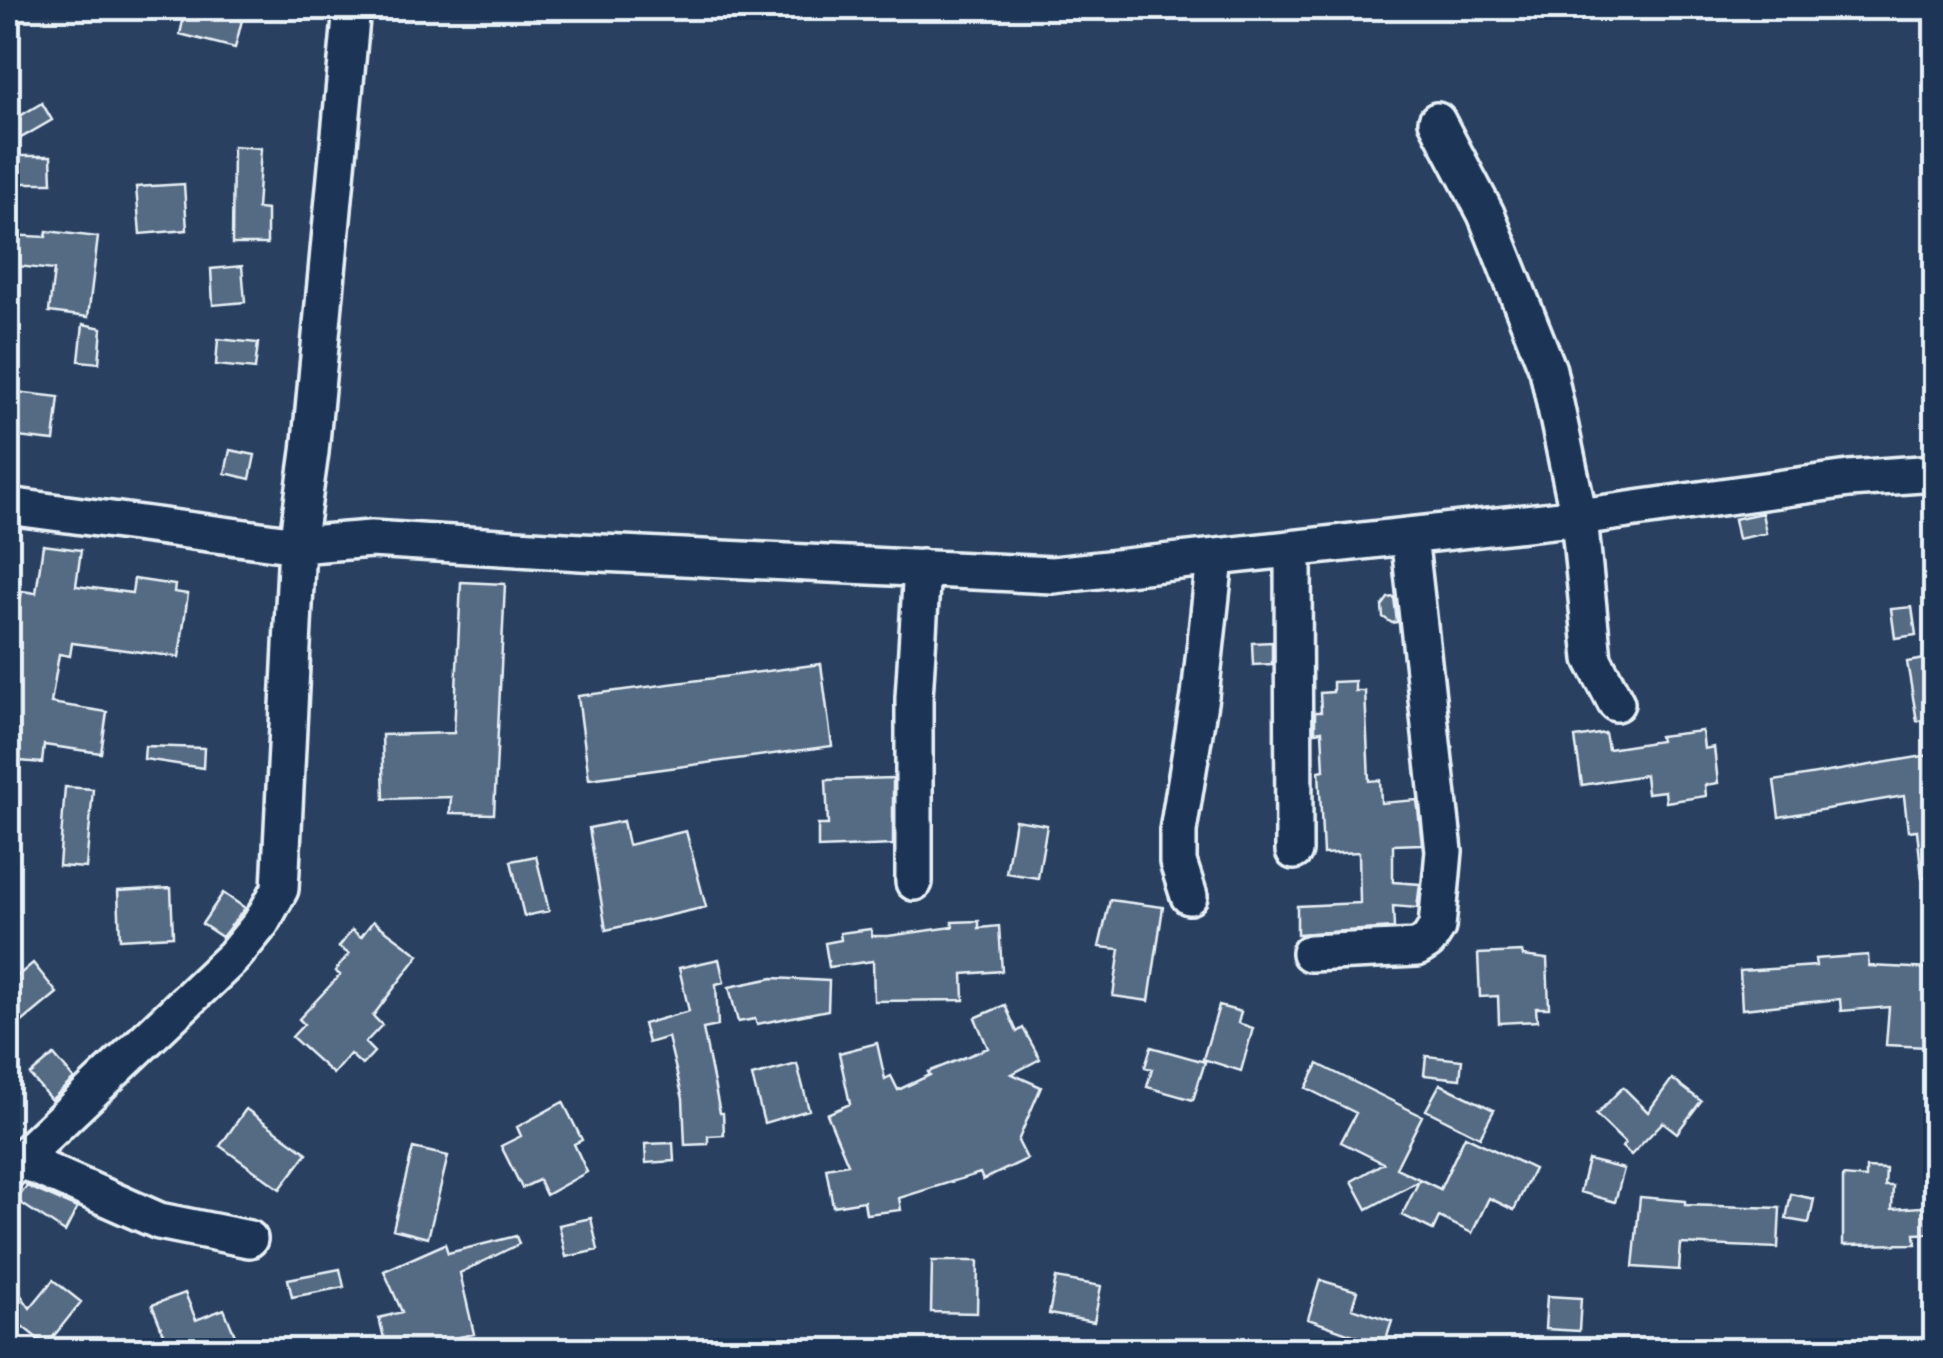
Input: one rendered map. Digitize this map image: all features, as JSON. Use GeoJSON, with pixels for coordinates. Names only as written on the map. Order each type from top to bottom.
{"type":"FeatureCollection","features":[{"type":"Feature","properties":{"kind":"street"},"geometry":{"type":"LineString","coordinates":[[249,1239],[158,1222],[14,1165],[233,957],[261,923],[280,889],[297,544],[310,452],[352,8]]}},
{"type":"Feature","properties":{"kind":"street"},"geometry":{"type":"LineString","coordinates":[[1438,121],[1486,214],[1548,370],[1580,517],[1593,659],[1616,703]]}},
{"type":"Feature","properties":{"kind":"street"},"geometry":{"type":"LineString","coordinates":[[8,506],[297,544],[370,538],[1053,574],[1580,517],[1849,479],[1936,473]]}},
{"type":"Feature","properties":{"kind":"street"},"geometry":{"type":"LineString","coordinates":[[1310,953],[1417,948],[1428,942],[1437,927],[1444,851],[1409,536]]}},
{"type":"Feature","properties":{"kind":"street"},"geometry":{"type":"LineString","coordinates":[[1293,550],[1294,851]]}},
{"type":"Feature","properties":{"kind":"street"},"geometry":{"type":"LineString","coordinates":[[1190,896],[1178,862],[1178,831],[1200,696],[1215,559]]}},
{"type":"Feature","properties":{"kind":"street"},"geometry":{"type":"LineString","coordinates":[[914,882],[914,698],[922,568]]}},
{"type":"Feature","properties":{"kind":"building"},"geometry":{"type":"Polygon","coordinates":[[[186,8],[245,8],[235,48],[180,34],[186,8]]]}},
{"type":"Feature","properties":{"kind":"building"},"geometry":{"type":"Polygon","coordinates":[[[42,103],[52,120],[14,142],[8,123],[42,103]]]}},
{"type":"Feature","properties":{"kind":"building"},"geometry":{"type":"Polygon","coordinates":[[[233,146],[261,148],[257,209],[267,210],[267,244],[232,244],[233,146]]]}},
{"type":"Feature","properties":{"kind":"building"},"geometry":{"type":"Polygon","coordinates":[[[8,156],[51,156],[52,183],[8,183],[8,156]]]}},
{"type":"Feature","properties":{"kind":"building"},"geometry":{"type":"Polygon","coordinates":[[[184,184],[187,230],[140,234],[136,187],[184,184]]]}},
{"type":"Feature","properties":{"kind":"building"},"geometry":{"type":"Polygon","coordinates":[[[47,231],[98,237],[88,317],[49,312],[54,270],[8,265],[8,235],[46,237],[47,231]]]}},
{"type":"Feature","properties":{"kind":"building"},"geometry":{"type":"Polygon","coordinates":[[[242,266],[245,302],[213,305],[211,269],[242,266]]]}},
{"type":"Feature","properties":{"kind":"building"},"geometry":{"type":"Polygon","coordinates":[[[83,324],[102,328],[99,363],[79,361],[83,324]]]}},
{"type":"Feature","properties":{"kind":"building"},"geometry":{"type":"Polygon","coordinates":[[[218,339],[258,343],[255,369],[216,365],[218,339]]]}},
{"type":"Feature","properties":{"kind":"building"},"geometry":{"type":"Polygon","coordinates":[[[8,391],[59,397],[54,441],[8,436],[8,391]]]}},
{"type":"Feature","properties":{"kind":"building"},"geometry":{"type":"Polygon","coordinates":[[[230,450],[255,455],[250,479],[225,473],[230,450]]]}},
{"type":"Feature","properties":{"kind":"building"},"geometry":{"type":"Polygon","coordinates":[[[1762,513],[1766,533],[1738,539],[1734,519],[1762,513]]]}},
{"type":"Feature","properties":{"kind":"building"},"geometry":{"type":"Polygon","coordinates":[[[43,545],[81,550],[76,586],[132,593],[134,579],[175,585],[174,592],[188,594],[179,657],[72,643],[70,656],[59,654],[51,703],[107,712],[101,753],[44,745],[42,763],[8,760],[8,646],[13,612],[18,613],[22,591],[36,593],[43,545]]]}},
{"type":"Feature","properties":{"kind":"building"},"geometry":{"type":"Polygon","coordinates":[[[461,582],[505,584],[494,814],[450,813],[451,797],[384,799],[382,735],[454,733],[461,582]]]}},
{"type":"Feature","properties":{"kind":"building"},"geometry":{"type":"Polygon","coordinates":[[[1394,597],[1397,622],[1392,623],[1383,617],[1382,606],[1394,597]]]}},
{"type":"Feature","properties":{"kind":"building"},"geometry":{"type":"Polygon","coordinates":[[[1912,607],[1916,635],[1895,638],[1891,609],[1912,607]]]}},
{"type":"Feature","properties":{"kind":"building"},"geometry":{"type":"Polygon","coordinates":[[[1272,642],[1272,664],[1253,665],[1252,643],[1272,642]]]}},
{"type":"Feature","properties":{"kind":"building"},"geometry":{"type":"Polygon","coordinates":[[[1936,657],[1936,718],[1917,721],[1907,662],[1936,657]]]}},
{"type":"Feature","properties":{"kind":"building"},"geometry":{"type":"Polygon","coordinates":[[[821,664],[832,746],[589,779],[578,696],[821,664]]]}},
{"type":"Feature","properties":{"kind":"building"},"geometry":{"type":"Polygon","coordinates":[[[1355,681],[1355,691],[1365,691],[1369,781],[1380,780],[1381,803],[1417,800],[1422,844],[1393,845],[1393,882],[1420,884],[1417,908],[1393,906],[1394,928],[1297,934],[1297,906],[1360,903],[1359,852],[1323,854],[1319,771],[1324,770],[1322,731],[1315,732],[1315,712],[1321,712],[1320,693],[1333,692],[1333,682],[1355,681]]]}},
{"type":"Feature","properties":{"kind":"building"},"geometry":{"type":"Polygon","coordinates":[[[1702,731],[1704,749],[1714,747],[1718,783],[1705,785],[1706,796],[1666,802],[1665,791],[1647,793],[1645,775],[1582,785],[1575,738],[1605,733],[1608,749],[1660,741],[1659,736],[1702,731]]]}},
{"type":"Feature","properties":{"kind":"building"},"geometry":{"type":"Polygon","coordinates":[[[145,746],[204,748],[203,768],[144,759],[145,746]]]}},
{"type":"Feature","properties":{"kind":"building"},"geometry":{"type":"Polygon","coordinates":[[[1936,754],[1936,877],[1922,878],[1917,830],[1908,831],[1904,796],[1779,817],[1774,781],[1936,754]]]}},
{"type":"Feature","properties":{"kind":"building"},"geometry":{"type":"Polygon","coordinates":[[[893,778],[893,845],[818,848],[818,825],[828,825],[826,780],[893,778]]]}},
{"type":"Feature","properties":{"kind":"building"},"geometry":{"type":"Polygon","coordinates":[[[65,787],[93,789],[86,868],[59,866],[65,787]]]}},
{"type":"Feature","properties":{"kind":"building"},"geometry":{"type":"Polygon","coordinates":[[[1015,820],[1047,825],[1038,878],[1006,873],[1015,820]]]}},
{"type":"Feature","properties":{"kind":"building"},"geometry":{"type":"Polygon","coordinates":[[[623,821],[628,845],[686,831],[706,907],[606,930],[589,828],[623,821]]]}},
{"type":"Feature","properties":{"kind":"building"},"geometry":{"type":"Polygon","coordinates":[[[536,856],[549,911],[524,916],[511,861],[536,856]]]}},
{"type":"Feature","properties":{"kind":"building"},"geometry":{"type":"Polygon","coordinates":[[[171,888],[173,936],[120,939],[118,891],[171,888]]]}},
{"type":"Feature","properties":{"kind":"building"},"geometry":{"type":"Polygon","coordinates":[[[223,893],[245,908],[222,937],[202,924],[223,893]]]}},
{"type":"Feature","properties":{"kind":"building"},"geometry":{"type":"Polygon","coordinates":[[[1110,900],[1163,907],[1149,1001],[1113,996],[1120,949],[1099,947],[1110,900]]]}},
{"type":"Feature","properties":{"kind":"building"},"geometry":{"type":"Polygon","coordinates":[[[373,921],[419,955],[373,1016],[382,1025],[365,1043],[374,1052],[362,1065],[350,1054],[333,1074],[292,1037],[304,1024],[299,1019],[340,975],[335,971],[349,954],[339,947],[352,930],[361,937],[373,921]]]}},
{"type":"Feature","properties":{"kind":"building"},"geometry":{"type":"Polygon","coordinates":[[[979,921],[979,928],[999,926],[1002,971],[963,974],[964,1000],[874,1001],[873,961],[829,967],[825,943],[841,940],[840,933],[871,929],[872,936],[888,936],[953,927],[952,922],[979,921]]]}},
{"type":"Feature","properties":{"kind":"building"},"geometry":{"type":"Polygon","coordinates":[[[1522,952],[1523,956],[1547,959],[1549,1008],[1536,1008],[1537,1021],[1499,1023],[1498,996],[1480,997],[1478,954],[1522,952]]]}},
{"type":"Feature","properties":{"kind":"building"},"geometry":{"type":"Polygon","coordinates":[[[1868,955],[1869,966],[1933,969],[1927,1047],[1886,1045],[1889,1007],[1841,1011],[1840,999],[1742,1009],[1740,971],[1816,966],[1815,959],[1868,955]]]}},
{"type":"Feature","properties":{"kind":"building"},"geometry":{"type":"Polygon","coordinates":[[[719,959],[724,982],[716,984],[718,1026],[703,1029],[723,1113],[724,1135],[708,1136],[708,1144],[685,1145],[683,1099],[668,1037],[648,1043],[643,1024],[689,1011],[679,968],[719,959]]]}},
{"type":"Feature","properties":{"kind":"building"},"geometry":{"type":"Polygon","coordinates":[[[33,963],[57,993],[16,1027],[8,1017],[8,984],[33,963]]]}},
{"type":"Feature","properties":{"kind":"building"},"geometry":{"type":"Polygon","coordinates":[[[773,978],[829,981],[828,1010],[757,1024],[755,1019],[738,1022],[729,987],[773,978]]]}},
{"type":"Feature","properties":{"kind":"building"},"geometry":{"type":"Polygon","coordinates":[[[1005,1005],[1017,1032],[1023,1028],[1040,1059],[1012,1074],[1041,1087],[1018,1141],[1027,1159],[983,1180],[980,1173],[899,1198],[901,1210],[866,1214],[864,1201],[833,1206],[826,1168],[848,1164],[827,1114],[850,1104],[839,1053],[877,1043],[885,1079],[891,1076],[898,1090],[930,1075],[928,1072],[988,1048],[975,1018],[1005,1005]]]}},
{"type":"Feature","properties":{"kind":"building"},"geometry":{"type":"Polygon","coordinates":[[[1219,1006],[1241,1012],[1238,1023],[1253,1028],[1241,1071],[1203,1059],[1219,1006]]]}},
{"type":"Feature","properties":{"kind":"building"},"geometry":{"type":"Polygon","coordinates":[[[1151,1047],[1205,1062],[1193,1100],[1147,1087],[1152,1069],[1145,1067],[1151,1047]]]}},
{"type":"Feature","properties":{"kind":"building"},"geometry":{"type":"Polygon","coordinates":[[[54,1055],[74,1079],[51,1100],[30,1075],[54,1055]]]}},
{"type":"Feature","properties":{"kind":"building"},"geometry":{"type":"Polygon","coordinates":[[[1426,1056],[1462,1060],[1460,1079],[1424,1075],[1426,1056]]]}},
{"type":"Feature","properties":{"kind":"building"},"geometry":{"type":"Polygon","coordinates":[[[797,1064],[809,1110],[764,1123],[752,1076],[797,1064]]]}},
{"type":"Feature","properties":{"kind":"building"},"geometry":{"type":"Polygon","coordinates":[[[1318,1064],[1422,1116],[1396,1168],[1440,1189],[1465,1136],[1534,1169],[1514,1210],[1489,1198],[1472,1233],[1439,1217],[1433,1230],[1402,1215],[1419,1181],[1367,1209],[1352,1181],[1383,1163],[1341,1142],[1356,1113],[1306,1088],[1318,1064]]]}},
{"type":"Feature","properties":{"kind":"building"},"geometry":{"type":"Polygon","coordinates":[[[1672,1079],[1701,1101],[1677,1133],[1663,1122],[1631,1155],[1622,1147],[1625,1143],[1596,1115],[1623,1087],[1648,1112],[1672,1079]]]}},
{"type":"Feature","properties":{"kind":"building"},"geometry":{"type":"Polygon","coordinates":[[[1440,1084],[1494,1110],[1480,1137],[1426,1110],[1440,1084]]]}},
{"type":"Feature","properties":{"kind":"building"},"geometry":{"type":"Polygon","coordinates":[[[563,1102],[582,1140],[574,1144],[587,1172],[546,1195],[539,1180],[522,1188],[501,1146],[521,1136],[517,1127],[563,1102]]]}},
{"type":"Feature","properties":{"kind":"building"},"geometry":{"type":"Polygon","coordinates":[[[246,1109],[307,1153],[280,1189],[220,1146],[246,1109]]]}},
{"type":"Feature","properties":{"kind":"building"},"geometry":{"type":"Polygon","coordinates":[[[673,1143],[674,1161],[646,1163],[645,1144],[673,1143]]]}},
{"type":"Feature","properties":{"kind":"building"},"geometry":{"type":"Polygon","coordinates":[[[413,1148],[448,1156],[428,1238],[393,1229],[413,1148]]]}},
{"type":"Feature","properties":{"kind":"building"},"geometry":{"type":"Polygon","coordinates":[[[1588,1160],[1624,1169],[1615,1202],[1580,1192],[1588,1160]]]}},
{"type":"Feature","properties":{"kind":"building"},"geometry":{"type":"Polygon","coordinates":[[[1866,1168],[1886,1169],[1885,1186],[1893,1186],[1892,1209],[1936,1206],[1936,1233],[1915,1234],[1916,1244],[1843,1245],[1843,1176],[1866,1178],[1866,1168]]]}},
{"type":"Feature","properties":{"kind":"building"},"geometry":{"type":"Polygon","coordinates":[[[27,1186],[77,1208],[65,1232],[16,1200],[27,1186]]]}},
{"type":"Feature","properties":{"kind":"building"},"geometry":{"type":"Polygon","coordinates":[[[1791,1194],[1814,1199],[1809,1223],[1786,1219],[1791,1194]]]}},
{"type":"Feature","properties":{"kind":"building"},"geometry":{"type":"Polygon","coordinates":[[[1640,1197],[1685,1201],[1685,1205],[1780,1208],[1778,1248],[1681,1244],[1679,1270],[1633,1267],[1640,1197]]]}},
{"type":"Feature","properties":{"kind":"building"},"geometry":{"type":"Polygon","coordinates":[[[591,1218],[598,1250],[566,1257],[559,1225],[591,1218]]]}},
{"type":"Feature","properties":{"kind":"building"},"geometry":{"type":"Polygon","coordinates":[[[516,1236],[519,1244],[460,1273],[474,1334],[436,1342],[438,1350],[387,1350],[379,1318],[402,1312],[384,1271],[445,1244],[448,1253],[516,1236]]]}},
{"type":"Feature","properties":{"kind":"building"},"geometry":{"type":"Polygon","coordinates":[[[932,1261],[978,1261],[977,1313],[931,1312],[932,1261]]]}},
{"type":"Feature","properties":{"kind":"building"},"geometry":{"type":"Polygon","coordinates":[[[340,1269],[344,1287],[292,1297],[288,1279],[340,1269]]]}},
{"type":"Feature","properties":{"kind":"building"},"geometry":{"type":"Polygon","coordinates":[[[8,1277],[30,1308],[53,1280],[81,1302],[53,1337],[63,1350],[52,1350],[8,1315],[8,1277]]]}},
{"type":"Feature","properties":{"kind":"building"},"geometry":{"type":"Polygon","coordinates":[[[1056,1278],[1101,1286],[1094,1322],[1049,1314],[1056,1278]]]}},
{"type":"Feature","properties":{"kind":"building"},"geometry":{"type":"Polygon","coordinates":[[[1320,1280],[1357,1291],[1352,1308],[1392,1321],[1384,1346],[1308,1319],[1320,1280]]]}},
{"type":"Feature","properties":{"kind":"building"},"geometry":{"type":"Polygon","coordinates":[[[185,1293],[196,1320],[224,1309],[241,1350],[170,1350],[152,1305],[185,1293]]]}},
{"type":"Feature","properties":{"kind":"building"},"geometry":{"type":"Polygon","coordinates":[[[1547,1296],[1581,1298],[1579,1331],[1545,1329],[1547,1296]]]}}]}
